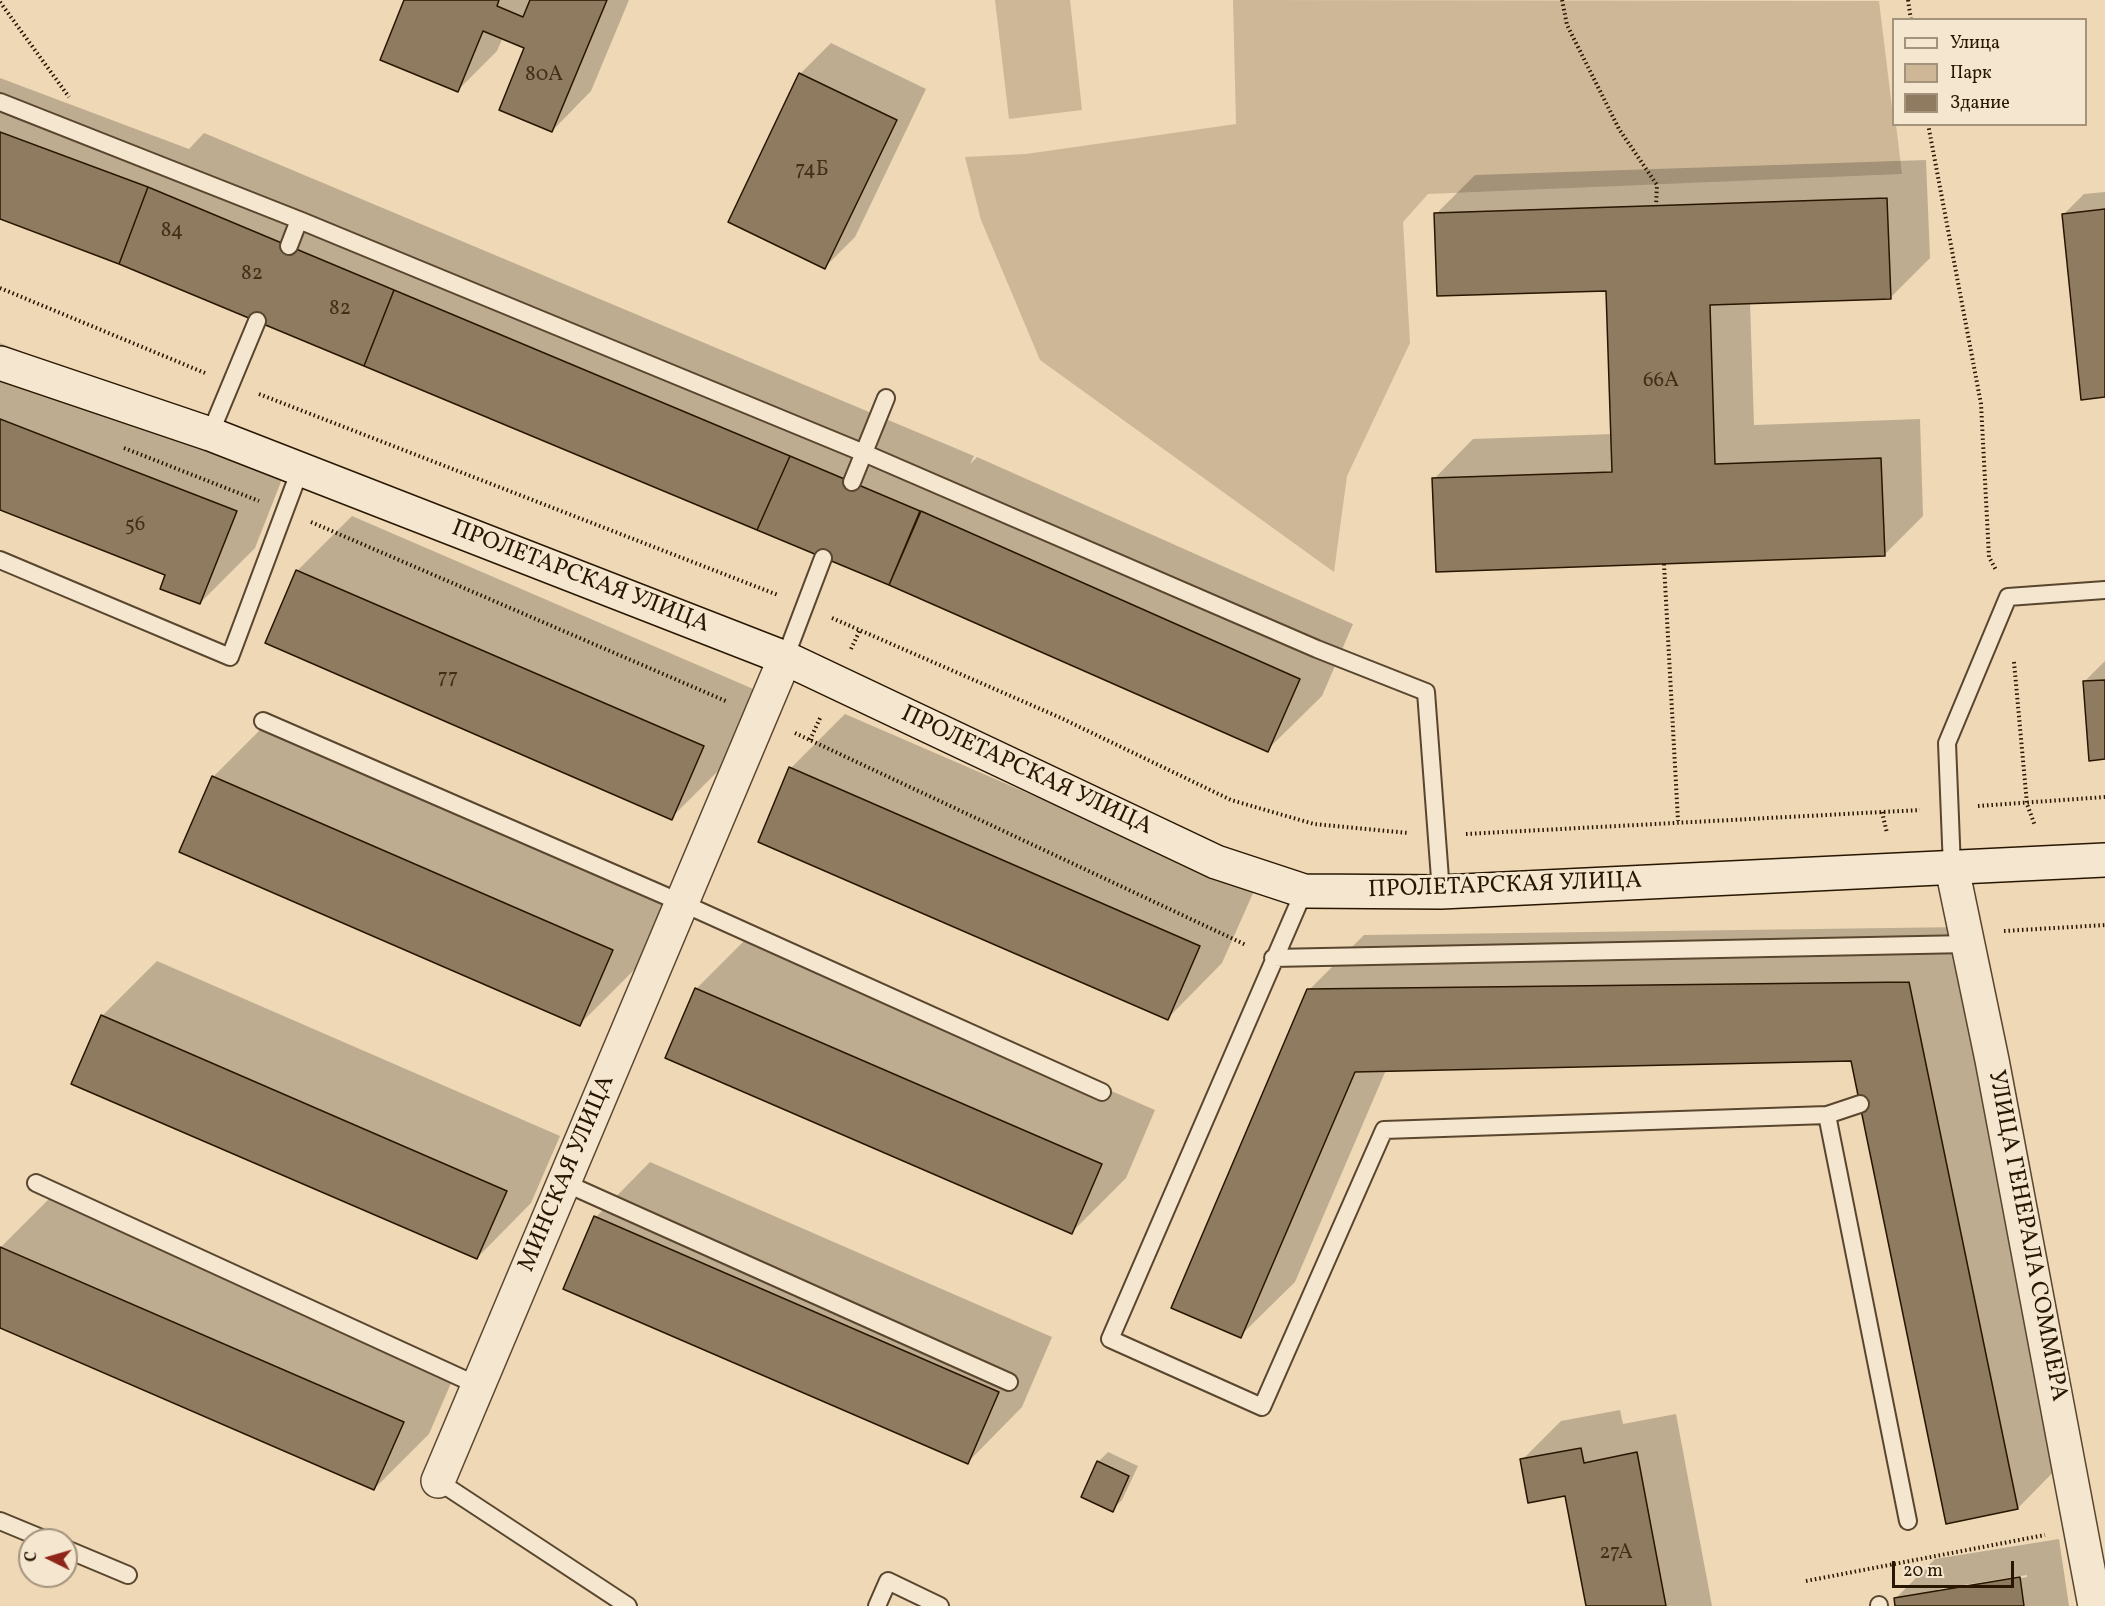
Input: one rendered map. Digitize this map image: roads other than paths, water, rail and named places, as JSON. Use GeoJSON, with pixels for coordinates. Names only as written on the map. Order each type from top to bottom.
{"type":"FeatureCollection","features":[{"type":"Feature","properties":{"kind":"main road","name":"ПРОЛЕТАРСКАЯ УЛИЦА"},"geometry":{"type":"LineString","coordinates":[[0,363],[210,434],[785,658],[1216,862],[1304,891],[1441,892],[2105,860]]}},
{"type":"Feature","properties":{"kind":"main road","name":"МИНСКАЯ УЛИЦА"},"geometry":{"type":"LineString","coordinates":[[438,1481],[785,658]]}},
{"type":"Feature","properties":{"kind":"main road","name":"УЛИЦА ГЕНЕРАЛА СОММЕРА"},"geometry":{"type":"LineString","coordinates":[[1952,868],[1992,1060],[2095,1606]]}},
{"type":"Feature","properties":{"kind":"lane"},"geometry":{"type":"LineString","coordinates":[[0,102],[299,220],[864,453],[1317,649],[1426,692],[1441,892]]}},
{"type":"Feature","properties":{"kind":"lane"},"geometry":{"type":"LineString","coordinates":[[289,246],[299,220]]}},
{"type":"Feature","properties":{"kind":"lane"},"geometry":{"type":"LineString","coordinates":[[210,434],[257,321]]}},
{"type":"Feature","properties":{"kind":"lane"},"geometry":{"type":"LineString","coordinates":[[852,482],[886,398]]}},
{"type":"Feature","properties":{"kind":"lane"},"geometry":{"type":"LineString","coordinates":[[0,560],[230,657],[300,470]]}},
{"type":"Feature","properties":{"kind":"lane"},"geometry":{"type":"LineString","coordinates":[[785,658],[823,558]]}},
{"type":"Feature","properties":{"kind":"lane"},"geometry":{"type":"LineString","coordinates":[[1952,868],[1947,743],[2008,597],[2105,590]]}},
{"type":"Feature","properties":{"kind":"lane"},"geometry":{"type":"LineString","coordinates":[[263,721],[681,903],[1102,1092]]}},
{"type":"Feature","properties":{"kind":"lane"},"geometry":{"type":"LineString","coordinates":[[1304,891],[1273,958],[1110,1339],[1262,1407],[1384,1130],[1827,1115],[1860,1104]]}},
{"type":"Feature","properties":{"kind":"lane"},"geometry":{"type":"LineString","coordinates":[[1273,958],[1966,937]]}},
{"type":"Feature","properties":{"kind":"lane"},"geometry":{"type":"LineString","coordinates":[[1827,1115],[1908,1521]]}},
{"type":"Feature","properties":{"kind":"lane"},"geometry":{"type":"LineString","coordinates":[[36,1183],[479,1386]]}},
{"type":"Feature","properties":{"kind":"lane"},"geometry":{"type":"LineString","coordinates":[[565,1183],[1009,1382]]}},
{"type":"Feature","properties":{"kind":"lane","name":"МИНСКАЯ УЛИЦА"},"geometry":{"type":"LineString","coordinates":[[438,1481],[628,1606]]}},
{"type":"Feature","properties":{"kind":"lane"},"geometry":{"type":"LineString","coordinates":[[0,1521],[18,1528]]}},
{"type":"Feature","properties":{"kind":"lane"},"geometry":{"type":"LineString","coordinates":[[78,1554],[128,1575]]}},
{"type":"Feature","properties":{"kind":"lane"},"geometry":{"type":"LineString","coordinates":[[877,1606],[888,1581],[940,1606]]}}]}
